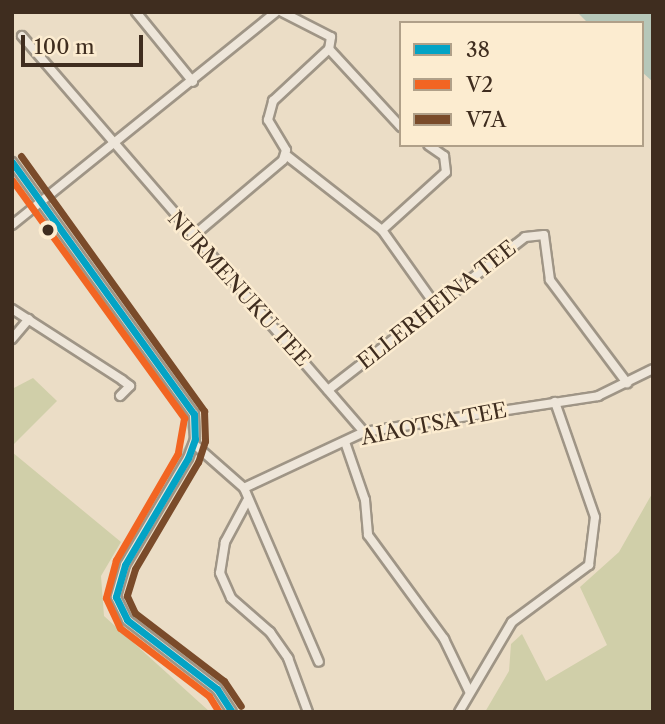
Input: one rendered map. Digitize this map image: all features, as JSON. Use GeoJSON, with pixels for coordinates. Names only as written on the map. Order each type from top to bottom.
{"type":"FeatureCollection","features":[{"type":"Feature","properties":{"kind":"street"},"geometry":{"type":"LineString","coordinates":[[136,12],[193,82]]}},
{"type":"Feature","properties":{"kind":"street"},"geometry":{"type":"LineString","coordinates":[[12,226],[193,82],[276,12]]}},
{"type":"Feature","properties":{"kind":"street"},"geometry":{"type":"LineString","coordinates":[[282,12],[331,37],[329,49],[273,101],[270,129],[286,155],[382,230],[436,306]]}},
{"type":"Feature","properties":{"kind":"street","name":"NURMENUKU TEE"},"geometry":{"type":"LineString","coordinates":[[22,36],[113,146],[364,432]]}},
{"type":"Feature","properties":{"kind":"street"},"geometry":{"type":"LineString","coordinates":[[329,49],[399,125]]}},
{"type":"Feature","properties":{"kind":"street"},"geometry":{"type":"LineString","coordinates":[[382,230],[446,172],[444,156],[431,147]]}},
{"type":"Feature","properties":{"kind":"street"},"geometry":{"type":"LineString","coordinates":[[192,237],[286,155]]}},
{"type":"Feature","properties":{"kind":"street"},"geometry":{"type":"LineString","coordinates":[[12,162],[189,405],[196,422],[194,444],[125,565],[116,597],[127,620],[217,689],[232,712]]}},
{"type":"Feature","properties":{"kind":"street","name":"ELLERHEINA TEE"},"geometry":{"type":"LineString","coordinates":[[328,390],[525,237],[544,235],[550,280],[627,383]]}},
{"type":"Feature","properties":{"kind":"street"},"geometry":{"type":"LineString","coordinates":[[12,309],[130,386],[120,396]]}},
{"type":"Feature","properties":{"kind":"street"},"geometry":{"type":"LineString","coordinates":[[12,339],[29,319]]}},
{"type":"Feature","properties":{"kind":"street","name":"AIAOTSA TEE"},"geometry":{"type":"LineString","coordinates":[[244,488],[364,432],[613,392],[653,369]]}},
{"type":"Feature","properties":{"kind":"street"},"geometry":{"type":"LineString","coordinates":[[459,712],[512,622],[589,565],[595,517],[555,402]]}},
{"type":"Feature","properties":{"kind":"street"},"geometry":{"type":"LineString","coordinates":[[345,442],[365,500],[368,535],[444,639],[469,691]]}},
{"type":"Feature","properties":{"kind":"street"},"geometry":{"type":"LineString","coordinates":[[194,444],[244,488],[319,662]]}},
{"type":"Feature","properties":{"kind":"street"},"geometry":{"type":"LineString","coordinates":[[247,500],[225,542],[220,573],[231,598],[270,632],[288,658],[307,712]]}},
{"type":"Feature","properties":{"kind":"green space"},"geometry":{"type":"Polygon","coordinates":[[[33,378],[57,401],[12,446],[12,389],[33,378]]]}},
{"type":"Feature","properties":{"kind":"green space"},"geometry":{"type":"Polygon","coordinates":[[[12,452],[121,542],[101,576],[104,616],[210,712],[12,712],[12,452]]]}},
{"type":"Feature","properties":{"kind":"green space"},"geometry":{"type":"Polygon","coordinates":[[[653,492],[653,712],[485,712],[509,671],[511,644],[522,634],[546,681],[607,645],[580,587],[619,552],[653,492]]]}},
{"type":"Feature","properties":{"kind":"shaded area"},"geometry":{"type":"Polygon","coordinates":[[[577,12],[653,12],[653,82],[644,74],[644,21],[586,21],[577,12]]]}},
{"type":"Feature","properties":{"kind":"waterway"},"geometry":{"type":"LineString","coordinates":[[12,177],[26,197]]}},
{"type":"Feature","properties":{"kind":"waterway"},"geometry":{"type":"LineString","coordinates":[[66,248],[159,375]]}},
{"type":"Feature","properties":{"kind":"waterway"},"geometry":{"type":"LineString","coordinates":[[163,381],[184,410],[190,432]]}},
{"type":"Feature","properties":{"kind":"waterway"},"geometry":{"type":"LineString","coordinates":[[168,477],[189,441]]}},
{"type":"Feature","properties":{"kind":"transit line","name":"V7A"},"geometry":{"type":"LineString","coordinates":[[21,156],[204,411],[205,441],[198,462],[135,569],[127,596],[135,613],[224,681],[241,706]]}},
{"type":"Feature","properties":{"kind":"transit line","name":"38"},"geometry":{"type":"LineString","coordinates":[[12,162],[194,414],[195,439],[188,458],[125,565],[116,597],[127,620],[217,689],[232,712]]}},
{"type":"Feature","properties":{"kind":"transit line","name":"V2"},"geometry":{"type":"LineString","coordinates":[[12,180],[184,418],[178,453],[116,560],[106,598],[120,628],[209,696],[219,712]]}}]}
